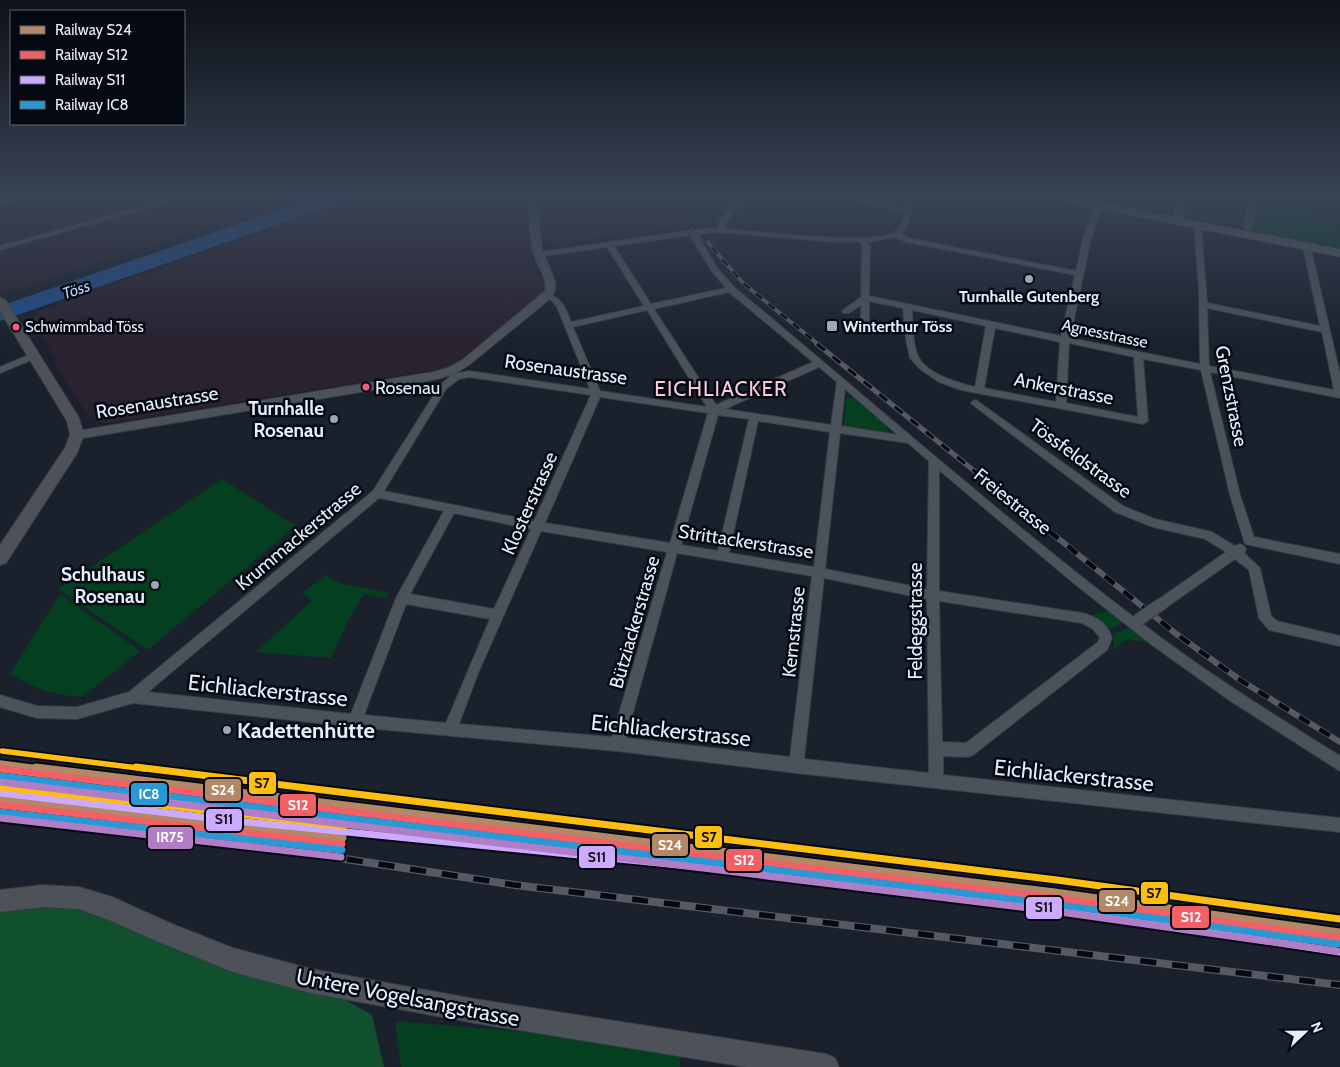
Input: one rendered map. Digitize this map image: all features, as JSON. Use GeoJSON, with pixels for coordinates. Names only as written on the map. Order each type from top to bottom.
{"type":"FeatureCollection","features":[{"type":"Feature","properties":{"kind":"main road"},"geometry":{"type":"LineString","coordinates":[[1301,246],[1340,253]]}},
{"type":"Feature","properties":{"kind":"main road"},"geometry":{"type":"LineString","coordinates":[[0,301],[74,421],[77,435],[72,449],[0,558]]}},
{"type":"Feature","properties":{"kind":"main road","name":"Untere Vogelsangstrasse"},"geometry":{"type":"LineString","coordinates":[[0,901],[43,896],[79,898],[112,908],[167,934],[233,960],[311,980],[475,1011],[826,1067]]}},
{"type":"Feature","properties":{"kind":"street"},"geometry":{"type":"LineString","coordinates":[[537,246],[538,254],[551,283],[549,293],[557,300],[596,393]]}},
{"type":"Feature","properties":{"kind":"street"},"geometry":{"type":"LineString","coordinates":[[538,254],[596,246]]}},
{"type":"Feature","properties":{"kind":"street"},"geometry":{"type":"LineString","coordinates":[[610,246],[714,410],[820,363]]}},
{"type":"Feature","properties":{"kind":"street","name":"Freiestrasse"},"geometry":{"type":"LineString","coordinates":[[700,246],[715,270],[731,288],[908,440],[1135,622],[1219,685],[1340,764]]}},
{"type":"Feature","properties":{"kind":"street"},"geometry":{"type":"LineString","coordinates":[[865,328],[866,246]]}},
{"type":"Feature","properties":{"kind":"street"},"geometry":{"type":"LineString","coordinates":[[936,246],[1080,274]]}},
{"type":"Feature","properties":{"kind":"street"},"geometry":{"type":"LineString","coordinates":[[1061,405],[1066,340],[1086,246]]}},
{"type":"Feature","properties":{"kind":"street","name":"Grenzstrasse"},"geometry":{"type":"LineString","coordinates":[[1199,246],[1205,368],[1235,495],[1249,541]]}},
{"type":"Feature","properties":{"kind":"street"},"geometry":{"type":"LineString","coordinates":[[1307,247],[1340,394]]}},
{"type":"Feature","properties":{"kind":"street"},"geometry":{"type":"LineString","coordinates":[[569,326],[731,288]]}},
{"type":"Feature","properties":{"kind":"street","name":"Krummackerstrasse"},"geometry":{"type":"LineString","coordinates":[[132,697],[377,494],[453,373],[549,293]]}},
{"type":"Feature","properties":{"kind":"street"},"geometry":{"type":"LineString","coordinates":[[846,311],[865,298]]}},
{"type":"Feature","properties":{"kind":"street","name":"Agnesstrasse"},"geometry":{"type":"LineString","coordinates":[[865,298],[1138,355],[1340,394]]}},
{"type":"Feature","properties":{"kind":"street"},"geometry":{"type":"LineString","coordinates":[[1203,305],[1325,330]]}},
{"type":"Feature","properties":{"kind":"street","name":"Ankerstrasse"},"geometry":{"type":"LineString","coordinates":[[907,307],[909,329],[918,361],[949,384],[1143,421],[1138,355]]}},
{"type":"Feature","properties":{"kind":"street"},"geometry":{"type":"LineString","coordinates":[[979,390],[992,325]]}},
{"type":"Feature","properties":{"kind":"street"},"geometry":{"type":"LineString","coordinates":[[0,370],[33,356]]}},
{"type":"Feature","properties":{"kind":"street","name":"Rosenaustrasse"},"geometry":{"type":"LineString","coordinates":[[77,435],[453,373],[908,440]]}},
{"type":"Feature","properties":{"kind":"street","name":"Kernstrasse"},"geometry":{"type":"LineString","coordinates":[[796,766],[841,382]]}},
{"type":"Feature","properties":{"kind":"street","name":"Klosterstrasse"},"geometry":{"type":"LineString","coordinates":[[450,729],[596,393]]}},
{"type":"Feature","properties":{"kind":"street","name":"Tössfeldstrasse"},"geometry":{"type":"LineString","coordinates":[[976,403],[1119,510],[1153,523],[1208,535],[1235,552],[1254,568],[1265,618],[1273,626],[1340,641]]}},
{"type":"Feature","properties":{"kind":"street","name":"Bütziackerstrasse"},"geometry":{"type":"LineString","coordinates":[[617,744],[714,410]]}},
{"type":"Feature","properties":{"kind":"street"},"geometry":{"type":"LineString","coordinates":[[723,556],[754,417]]}},
{"type":"Feature","properties":{"kind":"street","name":"Feldeggstrasse"},"geometry":{"type":"LineString","coordinates":[[934,460],[933,595],[936,781]]}},
{"type":"Feature","properties":{"kind":"street","name":"Strittackerstrasse"},"geometry":{"type":"LineString","coordinates":[[377,494],[538,526],[818,572],[933,595],[1082,618],[1096,623],[1104,633],[1106,638],[1103,646],[968,750],[935,749]]}},
{"type":"Feature","properties":{"kind":"street"},"geometry":{"type":"LineString","coordinates":[[355,721],[402,598],[451,509]]}},
{"type":"Feature","properties":{"kind":"street"},"geometry":{"type":"LineString","coordinates":[[1135,622],[1249,541],[1340,560]]}},
{"type":"Feature","properties":{"kind":"street"},"geometry":{"type":"LineString","coordinates":[[402,598],[498,615]]}},
{"type":"Feature","properties":{"kind":"street","name":"Eichliackerstrasse"},"geometry":{"type":"LineString","coordinates":[[0,701],[37,712],[77,713],[132,697],[355,721],[617,744],[796,766],[1340,824]]}},
{"type":"Feature","properties":{"kind":"shaded area"},"geometry":{"type":"Polygon","coordinates":[[[0,246],[151,246],[0,296],[0,246]]]}},
{"type":"Feature","properties":{"kind":"shaded area"},"geometry":{"type":"Polygon","coordinates":[[[223,246],[530,246],[543,284],[542,293],[459,361],[445,368],[112,423],[102,423],[90,418],[54,364],[55,359],[31,320],[39,311],[223,246]]]}},
{"type":"Feature","properties":{"kind":"green space"},"geometry":{"type":"Polygon","coordinates":[[[848,397],[855,399],[885,424],[890,435],[844,427],[846,400],[848,397]]]}},
{"type":"Feature","properties":{"kind":"green space"},"geometry":{"type":"Polygon","coordinates":[[[222,479],[296,526],[148,650],[58,589],[222,479]]]}},
{"type":"Feature","properties":{"kind":"green space"},"geometry":{"type":"Polygon","coordinates":[[[325,575],[339,583],[389,593],[386,598],[364,594],[347,622],[331,658],[256,652],[312,601],[303,593],[325,575]]]}},
{"type":"Feature","properties":{"kind":"green space"},"geometry":{"type":"Polygon","coordinates":[[[60,594],[140,651],[82,697],[62,695],[44,690],[10,674],[60,594]]]}},
{"type":"Feature","properties":{"kind":"green space"},"geometry":{"type":"Polygon","coordinates":[[[1108,611],[1121,621],[1121,624],[1109,629],[1088,616],[1108,611]]]}},
{"type":"Feature","properties":{"kind":"green space"},"geometry":{"type":"Polygon","coordinates":[[[1128,628],[1150,643],[1128,639],[1112,650],[1114,643],[1113,634],[1128,628]]]}},
{"type":"Feature","properties":{"kind":"green space"},"geometry":{"type":"Polygon","coordinates":[[[79,898],[158,942],[311,981],[372,1015],[384,1067],[0,1067],[0,901],[79,898]]]}},
{"type":"Feature","properties":{"kind":"green space"},"geometry":{"type":"Polygon","coordinates":[[[395,1021],[680,1045],[680,1067],[401,1067],[395,1021]]]}},
{"type":"Feature","properties":{"kind":"water","name":"Töss"},"geometry":{"type":"Polygon","coordinates":[[[175,246],[217,246],[0,321],[0,306],[175,246]]]}},
{"type":"Feature","properties":{"kind":"railway"},"geometry":{"type":"LineString","coordinates":[[711,246],[743,283],[819,345]]}},
{"type":"Feature","properties":{"kind":"railway"},"geometry":{"type":"LineString","coordinates":[[817,344],[1050,532]]}},
{"type":"Feature","properties":{"kind":"railway"},"geometry":{"type":"LineString","coordinates":[[1049,531],[1175,633],[1240,680],[1340,742]]}},
{"type":"Feature","properties":{"kind":"railway"},"geometry":{"type":"LineString","coordinates":[[0,800],[130,820],[339,858],[515,885],[1340,985]]}},
{"type":"Feature","properties":{"kind":"rail line","name":"S24"},"geometry":{"type":"LineString","coordinates":[[0,763],[1055,892],[1340,932]]}},
{"type":"Feature","properties":{"kind":"rail line","name":"S12"},"geometry":{"type":"LineString","coordinates":[[0,769],[1054,898],[1339,938]]}},
{"type":"Feature","properties":{"kind":"rail line","name":"IC8"},"geometry":{"type":"LineString","coordinates":[[0,776],[1053,904],[1338,944]]}},
{"type":"Feature","properties":{"kind":"rail line","name":"S11"},"geometry":{"type":"LineString","coordinates":[[1,793],[236,821],[730,870],[1063,910],[1340,952]]}},
{"type":"Feature","properties":{"kind":"rail line","name":"S24"},"geometry":{"type":"LineString","coordinates":[[0,799],[343,838]]}},
{"type":"Feature","properties":{"kind":"rail line","name":"S12"},"geometry":{"type":"LineString","coordinates":[[0,805],[342,844]]}},
{"type":"Feature","properties":{"kind":"rail line","name":"IC8"},"geometry":{"type":"LineString","coordinates":[[0,812],[342,850]]}},
{"type":"Feature","properties":{"kind":"transit line","name":"S7"},"geometry":{"type":"LineString","coordinates":[[2,751],[1057,880],[1340,919]]}},
{"type":"Feature","properties":{"kind":"transit line","name":"IR75"},"geometry":{"type":"LineString","coordinates":[[0,782],[1053,911],[1337,951]]}},
{"type":"Feature","properties":{"kind":"transit line","name":"S7"},"geometry":{"type":"LineString","coordinates":[[1,787],[344,826]]}},
{"type":"Feature","properties":{"kind":"transit line","name":"IR75"},"geometry":{"type":"LineString","coordinates":[[0,818],[341,857]]}},
{"type":"Feature","properties":{"kind":"place","name":"Turnhalle Gutenberg"},"geometry":{"type":"Point","coordinates":[1029,279]}},
{"type":"Feature","properties":{"kind":"place","name":"Winterthur Töss"},"geometry":{"type":"Point","coordinates":[832,326]}},
{"type":"Feature","properties":{"kind":"place","name":"Schwimmbad Töss"},"geometry":{"type":"Point","coordinates":[16,327]}},
{"type":"Feature","properties":{"kind":"place","name":"Rosenau"},"geometry":{"type":"Point","coordinates":[366,387]}},
{"type":"Feature","properties":{"kind":"place","name":"Turnhalle Rosenau"},"geometry":{"type":"Point","coordinates":[334,419]}},
{"type":"Feature","properties":{"kind":"place","name":"Schulhaus Rosenau"},"geometry":{"type":"Point","coordinates":[155,585]}},
{"type":"Feature","properties":{"kind":"place","name":"Kadettenhütte"},"geometry":{"type":"Point","coordinates":[227,730]}},
{"type":"Feature","properties":{"kind":"district","name":"EICHLIACKER"},"geometry":{"type":"Point","coordinates":[721,389]}}]}
